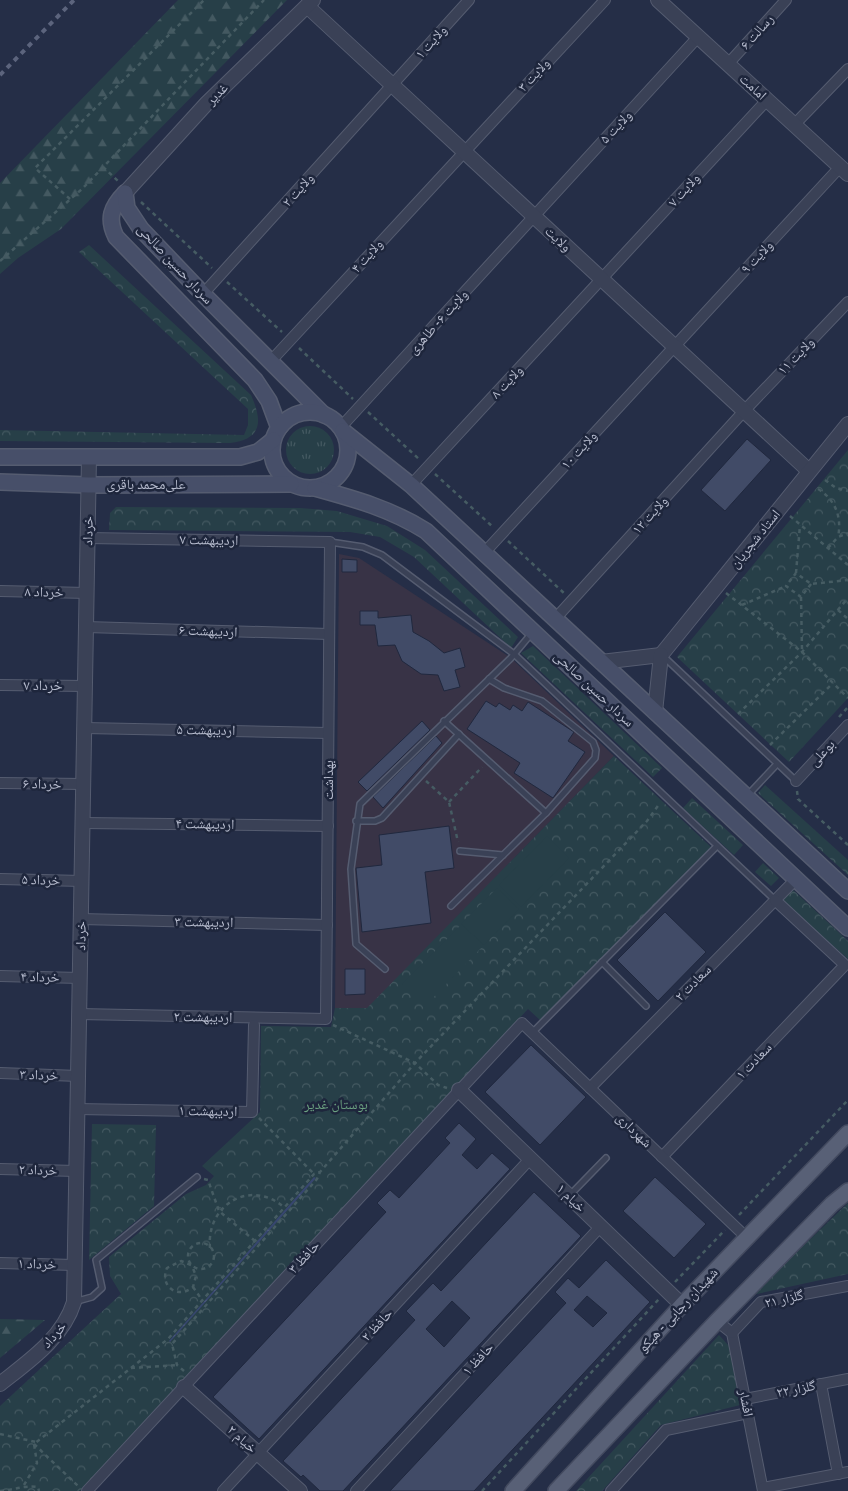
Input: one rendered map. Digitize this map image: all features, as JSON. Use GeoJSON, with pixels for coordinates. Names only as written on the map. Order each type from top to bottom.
{"type":"FeatureCollection","features":[{"type":"Feature","properties":{"kind":"main road","name":"سردار حسین صالحی"},"geometry":{"type":"LineString","coordinates":[[126,192],[127,208],[135,223],[324,415]]}},
{"type":"Feature","properties":{"kind":"main road","name":"سردار حسین صالحی"},"geometry":{"type":"LineString","coordinates":[[126,192],[117,202],[110,216],[110,222],[116,237],[255,380],[269,401],[276,434]]}},
{"type":"Feature","properties":{"kind":"main road"},"geometry":{"type":"LineString","coordinates":[[304,412],[324,415],[342,429],[348,442],[348,455],[345,467],[338,477],[328,485],[316,488],[303,488],[291,484],[281,476],[274,465],[272,453],[276,434],[285,421],[304,412]]}},
{"type":"Feature","properties":{"kind":"main road","name":"سردار حسین صالحی"},"geometry":{"type":"LineString","coordinates":[[342,429],[411,485],[848,891]]}},
{"type":"Feature","properties":{"kind":"main road","name":"علی‌محمد باقری"},"geometry":{"type":"LineString","coordinates":[[0,457],[240,457],[258,452],[276,434]]}},
{"type":"Feature","properties":{"kind":"main road","name":"علی‌محمد باقری"},"geometry":{"type":"LineString","coordinates":[[0,482],[89,485],[291,484]]}},
{"type":"Feature","properties":{"kind":"main road","name":"سردار حسین صالحی"},"geometry":{"type":"LineString","coordinates":[[316,488],[366,502],[403,517],[426,531],[848,928]]}},
{"type":"Feature","properties":{"kind":"main road","name":"شهیدان رجایی - هپکو"},"geometry":{"type":"LineString","coordinates":[[513,1491],[682,1305],[848,1133]]}},
{"type":"Feature","properties":{"kind":"main road"},"geometry":{"type":"LineString","coordinates":[[556,1491],[717,1321],[832,1204],[848,1191]]}},
{"type":"Feature","properties":{"kind":"street","name":"ولایت ۱"},"geometry":{"type":"LineString","coordinates":[[392,85],[469,0]]}},
{"type":"Feature","properties":{"kind":"street","name":"ولایت ۳"},"geometry":{"type":"LineString","coordinates":[[463,151],[605,0]]}},
{"type":"Feature","properties":{"kind":"street","name":"امامت"},"geometry":{"type":"LineString","coordinates":[[658,0],[844,171]]}},
{"type":"Feature","properties":{"kind":"street","name":"رسالت ۶"},"geometry":{"type":"LineString","coordinates":[[728,64],[786,0]]}},
{"type":"Feature","properties":{"kind":"street","name":"ولایت"},"geometry":{"type":"LineString","coordinates":[[310,3],[392,85],[809,471]]}},
{"type":"Feature","properties":{"kind":"street","name":"غدیر"},"geometry":{"type":"LineString","coordinates":[[126,192],[208,103],[310,3]]}},
{"type":"Feature","properties":{"kind":"street","name":"ولایت ۵"},"geometry":{"type":"LineString","coordinates":[[534,216],[698,37]]}},
{"type":"Feature","properties":{"kind":"street"},"geometry":{"type":"LineString","coordinates":[[794,125],[848,69]]}},
{"type":"Feature","properties":{"kind":"street","name":"ولایت ۲"},"geometry":{"type":"LineString","coordinates":[[203,294],[392,85]]}},
{"type":"Feature","properties":{"kind":"street","name":"ولایت ۷"},"geometry":{"type":"LineString","coordinates":[[602,279],[767,100]]}},
{"type":"Feature","properties":{"kind":"street","name":"ولایت ۴"},"geometry":{"type":"LineString","coordinates":[[270,362],[463,151]]}},
{"type":"Feature","properties":{"kind":"street","name":"ولایت ۹"},"geometry":{"type":"LineString","coordinates":[[674,346],[844,171]]}},
{"type":"Feature","properties":{"kind":"street","name":"ولایت ۶- طاهری"},"geometry":{"type":"LineString","coordinates":[[342,429],[534,216]]}},
{"type":"Feature","properties":{"kind":"street","name":"ولایت ۸"},"geometry":{"type":"LineString","coordinates":[[411,485],[602,279]]}},
{"type":"Feature","properties":{"kind":"street","name":"ولایت ۱۱"},"geometry":{"type":"LineString","coordinates":[[744,411],[848,302]]}},
{"type":"Feature","properties":{"kind":"street","name":"ولایت ۱۰"},"geometry":{"type":"LineString","coordinates":[[484,553],[674,346]]}},
{"type":"Feature","properties":{"kind":"street","name":"ولایت ۱۲"},"geometry":{"type":"LineString","coordinates":[[555,619],[744,411]]}},
{"type":"Feature","properties":{"kind":"street","name":"استاد شجریان"},"geometry":{"type":"LineString","coordinates":[[661,655],[848,424]]}},
{"type":"Feature","properties":{"kind":"street","name":"خرداد"},"geometry":{"type":"LineString","coordinates":[[0,1384],[31,1360],[61,1330],[69,1317],[74,1302],[90,457]]}},
{"type":"Feature","properties":{"kind":"street","name":"اردیبهشت ۷"},"geometry":{"type":"LineString","coordinates":[[88,538],[330,542]]}},
{"type":"Feature","properties":{"kind":"street","name":"بهداشت"},"geometry":{"type":"LineString","coordinates":[[326,1019],[330,542]]}},
{"type":"Feature","properties":{"kind":"street","name":"خرداد ۸"},"geometry":{"type":"LineString","coordinates":[[0,591],[87,593]]}},
{"type":"Feature","properties":{"kind":"street","name":"اردیبهشت ۶"},"geometry":{"type":"LineString","coordinates":[[86,627],[329,634]]}},
{"type":"Feature","properties":{"kind":"street"},"geometry":{"type":"LineString","coordinates":[[601,662],[661,655],[655,712]]}},
{"type":"Feature","properties":{"kind":"street","name":"خرداد ۷"},"geometry":{"type":"LineString","coordinates":[[0,685],[86,686]]}},
{"type":"Feature","properties":{"kind":"street","name":"بوعلی"},"geometry":{"type":"LineString","coordinates":[[796,781],[848,725]]}},
{"type":"Feature","properties":{"kind":"street","name":"اردیبهشت ۵"},"geometry":{"type":"LineString","coordinates":[[85,728],[328,733]]}},
{"type":"Feature","properties":{"kind":"street","name":"خرداد ۶"},"geometry":{"type":"LineString","coordinates":[[0,783],[84,784]]}},
{"type":"Feature","properties":{"kind":"street","name":"اردیبهشت ۴"},"geometry":{"type":"LineString","coordinates":[[83,823],[328,826]]}},
{"type":"Feature","properties":{"kind":"street","name":"خرداد ۵"},"geometry":{"type":"LineString","coordinates":[[0,879],[82,881]]}},
{"type":"Feature","properties":{"kind":"street","name":"سعادت ۲"},"geometry":{"type":"LineString","coordinates":[[590,1088],[796,879]]}},
{"type":"Feature","properties":{"kind":"street","name":"سعادت ۱"},"geometry":{"type":"LineString","coordinates":[[662,1156],[845,965],[775,900]]}},
{"type":"Feature","properties":{"kind":"street","name":"اردیبهشت ۳"},"geometry":{"type":"LineString","coordinates":[[81,920],[327,925]]}},
{"type":"Feature","properties":{"kind":"street","name":"خرداد ۴"},"geometry":{"type":"LineString","coordinates":[[0,976],[80,978]]}},
{"type":"Feature","properties":{"kind":"street","name":"اردیبهشت ۲"},"geometry":{"type":"LineString","coordinates":[[79,1014],[326,1019]]}},
{"type":"Feature","properties":{"kind":"street","name":"شهرداری"},"geometry":{"type":"LineString","coordinates":[[522,1023],[746,1237]]}},
{"type":"Feature","properties":{"kind":"street","name":"حافظ ۳"},"geometry":{"type":"LineString","coordinates":[[87,1491],[522,1023]]}},
{"type":"Feature","properties":{"kind":"street","name":"اردیبهشت ۱"},"geometry":{"type":"LineString","coordinates":[[77,1109],[252,1112],[254,1026]]}},
{"type":"Feature","properties":{"kind":"street","name":"خرداد ۳"},"geometry":{"type":"LineString","coordinates":[[0,1073],[78,1076]]}},
{"type":"Feature","properties":{"kind":"street","name":"خیام ۱"},"geometry":{"type":"LineString","coordinates":[[459,1090],[682,1305]]}},
{"type":"Feature","properties":{"kind":"street","name":"حافظ ۲"},"geometry":{"type":"LineString","coordinates":[[223,1491],[530,1159]]}},
{"type":"Feature","properties":{"kind":"street","name":"خرداد ۲"},"geometry":{"type":"LineString","coordinates":[[0,1169],[76,1171]]}},
{"type":"Feature","properties":{"kind":"street","name":"حافظ ۱"},"geometry":{"type":"LineString","coordinates":[[356,1491],[601,1226]]}},
{"type":"Feature","properties":{"kind":"street","name":"خرداد ۱"},"geometry":{"type":"LineString","coordinates":[[0,1263],[74,1265]]}},
{"type":"Feature","properties":{"kind":"street","name":"گلزار ۲۱"},"geometry":{"type":"LineString","coordinates":[[732,1334],[761,1302],[848,1286]]}},
{"type":"Feature","properties":{"kind":"street"},"geometry":{"type":"LineString","coordinates":[[717,1321],[732,1334]]}},
{"type":"Feature","properties":{"kind":"street","name":"افشار"},"geometry":{"type":"LineString","coordinates":[[732,1334],[763,1490]]}},
{"type":"Feature","properties":{"kind":"street","name":"گلزار ۲۲"},"geometry":{"type":"LineString","coordinates":[[745,1399],[848,1379]]}},
{"type":"Feature","properties":{"kind":"street","name":"خیام ۲"},"geometry":{"type":"LineString","coordinates":[[188,1382],[258,1453],[300,1491]]}},
{"type":"Feature","properties":{"kind":"street"},"geometry":{"type":"LineString","coordinates":[[763,1490],[843,1473],[821,1384]]}},
{"type":"Feature","properties":{"kind":"street"},"geometry":{"type":"LineString","coordinates":[[611,1491],[666,1430],[748,1413]]}},
{"type":"Feature","properties":{"kind":"lane"},"geometry":{"type":"LineString","coordinates":[[330,542],[364,547],[382,554],[514,654],[775,900]]}},
{"type":"Feature","properties":{"kind":"lane"},"geometry":{"type":"LineString","coordinates":[[385,969],[356,944],[352,869],[356,821],[360,804],[444,721],[490,679],[533,632]]}},
{"type":"Feature","properties":{"kind":"lane"},"geometry":{"type":"LineString","coordinates":[[661,655],[796,781]]}},
{"type":"Feature","properties":{"kind":"lane"},"geometry":{"type":"LineString","coordinates":[[452,906],[546,813],[595,758],[594,742],[542,701],[504,688],[490,679]]}},
{"type":"Feature","properties":{"kind":"lane"},"geometry":{"type":"LineString","coordinates":[[444,721],[546,813]]}},
{"type":"Feature","properties":{"kind":"lane"},"geometry":{"type":"LineString","coordinates":[[356,821],[375,821],[382,818],[459,734]]}},
{"type":"Feature","properties":{"kind":"lane"},"geometry":{"type":"LineString","coordinates":[[746,797],[777,764]]}},
{"type":"Feature","properties":{"kind":"lane"},"geometry":{"type":"LineString","coordinates":[[532,1033],[717,846]]}},
{"type":"Feature","properties":{"kind":"lane"},"geometry":{"type":"LineString","coordinates":[[460,851],[503,855]]}},
{"type":"Feature","properties":{"kind":"lane"},"geometry":{"type":"LineString","coordinates":[[602,962],[646,1006]]}},
{"type":"Feature","properties":{"kind":"lane"},"geometry":{"type":"LineString","coordinates":[[569,1196],[606,1158]]}},
{"type":"Feature","properties":{"kind":"lane"},"geometry":{"type":"LineString","coordinates":[[74,1302],[92,1297],[102,1288],[96,1260],[197,1177]]}},
{"type":"Feature","properties":{"kind":"path"},"geometry":{"type":"LineString","coordinates":[[70,200],[35,168],[204,0]]}},
{"type":"Feature","properties":{"kind":"path"},"geometry":{"type":"LineString","coordinates":[[0,261],[70,200],[264,0]]}},
{"type":"Feature","properties":{"kind":"path"},"geometry":{"type":"LineString","coordinates":[[103,167],[126,192],[220,275],[572,601]]}},
{"type":"Feature","properties":{"kind":"path"},"geometry":{"type":"LineString","coordinates":[[825,480],[836,488],[848,491]]}},
{"type":"Feature","properties":{"kind":"path"},"geometry":{"type":"LineString","coordinates":[[818,489],[828,497],[836,508],[840,523],[838,537]]}},
{"type":"Feature","properties":{"kind":"path"},"geometry":{"type":"LineString","coordinates":[[780,508],[848,565]]}},
{"type":"Feature","properties":{"kind":"path"},"geometry":{"type":"LineString","coordinates":[[741,605],[786,586],[796,573],[800,525]]}},
{"type":"Feature","properties":{"kind":"path"},"geometry":{"type":"LineString","coordinates":[[828,548],[838,537],[848,534]]}},
{"type":"Feature","properties":{"kind":"path"},"geometry":{"type":"LineString","coordinates":[[796,573],[811,584],[848,580]]}},
{"type":"Feature","properties":{"kind":"path"},"geometry":{"type":"LineString","coordinates":[[802,652],[801,597],[811,584]]}},
{"type":"Feature","properties":{"kind":"path"},"geometry":{"type":"LineString","coordinates":[[717,586],[802,652],[848,698]]}},
{"type":"Feature","properties":{"kind":"path"},"geometry":{"type":"LineString","coordinates":[[786,586],[801,597]]}},
{"type":"Feature","properties":{"kind":"path"},"geometry":{"type":"LineString","coordinates":[[731,720],[802,652],[848,598]]}},
{"type":"Feature","properties":{"kind":"path"},"geometry":{"type":"LineString","coordinates":[[838,610],[848,619]]}},
{"type":"Feature","properties":{"kind":"path"},"geometry":{"type":"LineString","coordinates":[[764,751],[833,683]]}},
{"type":"Feature","properties":{"kind":"path"},"geometry":{"type":"LineString","coordinates":[[449,802],[488,760]]}},
{"type":"Feature","properties":{"kind":"path"},"geometry":{"type":"LineString","coordinates":[[420,776],[449,802],[460,851]]}},
{"type":"Feature","properties":{"kind":"path"},"geometry":{"type":"LineString","coordinates":[[796,781],[798,799],[848,845]]}},
{"type":"Feature","properties":{"kind":"path"},"geometry":{"type":"LineString","coordinates":[[188,1382],[177,1365],[172,1344],[317,1179],[320,1172],[415,1063],[647,821],[665,796]]}},
{"type":"Feature","properties":{"kind":"path"},"geometry":{"type":"LineString","coordinates":[[326,1019],[337,1028],[415,1063],[438,1085],[459,1090]]}},
{"type":"Feature","properties":{"kind":"path"},"geometry":{"type":"LineString","coordinates":[[252,1112],[314,1174]]}},
{"type":"Feature","properties":{"kind":"path"},"geometry":{"type":"LineString","coordinates":[[35,1443],[168,1339],[314,1174],[320,1172]]}},
{"type":"Feature","properties":{"kind":"path"},"geometry":{"type":"LineString","coordinates":[[197,1177],[208,1180],[219,1211],[255,1241]]}},
{"type":"Feature","properties":{"kind":"path"},"geometry":{"type":"LineString","coordinates":[[210,1248],[211,1228],[219,1211],[234,1199],[252,1195],[271,1198],[285,1208]]}},
{"type":"Feature","properties":{"kind":"path"},"geometry":{"type":"LineString","coordinates":[[210,1248],[201,1243],[192,1246],[188,1255],[191,1266],[196,1276],[193,1287],[184,1292],[173,1291],[166,1284],[164,1278],[167,1268],[171,1264],[181,1261],[191,1266],[200,1269],[208,1266],[214,1255],[210,1248]]}},
{"type":"Feature","properties":{"kind":"path"},"geometry":{"type":"LineString","coordinates":[[193,1287],[203,1300]]}},
{"type":"Feature","properties":{"kind":"path"},"geometry":{"type":"LineString","coordinates":[[131,1368],[177,1365]]}},
{"type":"Feature","properties":{"kind":"path"},"geometry":{"type":"LineString","coordinates":[[0,1434],[35,1443],[83,1491]]}},
{"type":"Feature","properties":{"kind":"path"},"geometry":{"type":"LineString","coordinates":[[0,1491],[13,1491],[24,1485],[37,1463],[35,1443]]}},
{"type":"Feature","properties":{"kind":"path"},"geometry":{"type":"LineString","coordinates":[[24,1485],[38,1487],[39,1491]]}},
{"type":"Feature","properties":{"kind":"shaded area"},"geometry":{"type":"Polygon","coordinates":[[[339,554],[359,558],[511,658],[614,756],[367,1009],[335,1008],[339,554]]]}},
{"type":"Feature","properties":{"kind":"green space"},"geometry":{"type":"Polygon","coordinates":[[[178,0],[287,0],[61,229],[18,258],[0,274],[0,183],[178,0]]]}},
{"type":"Feature","properties":{"kind":"green space"},"geometry":{"type":"Polygon","coordinates":[[[89,245],[251,395],[258,421],[254,433],[241,441],[230,443],[0,441],[0,430],[244,435],[248,425],[248,409],[79,252],[89,245]]]}},
{"type":"Feature","properties":{"kind":"green space"},"geometry":{"type":"Polygon","coordinates":[[[305,426],[315,426],[324,430],[330,436],[334,450],[330,464],[324,470],[315,474],[305,474],[296,470],[290,464],[286,455],[286,445],[290,436],[296,430],[305,426]]]}},
{"type":"Feature","properties":{"kind":"green space"},"geometry":{"type":"Polygon","coordinates":[[[848,450],[848,698],[789,762],[677,657],[848,450]]]}},
{"type":"Feature","properties":{"kind":"green space"},"geometry":{"type":"Polygon","coordinates":[[[116,507],[300,508],[337,511],[387,526],[425,550],[518,637],[511,648],[414,557],[380,537],[350,532],[109,530],[110,513],[116,507]]]}},
{"type":"Feature","properties":{"kind":"green space"},"geometry":{"type":"Polygon","coordinates":[[[533,646],[662,768],[653,777],[521,653],[533,646]]]}},
{"type":"Feature","properties":{"kind":"green space","name":"بوستان غدیر"},"geometry":{"type":"Polygon","coordinates":[[[614,756],[711,847],[540,1020],[528,1009],[80,1491],[0,1491],[0,1406],[121,1294],[110,1276],[109,1257],[186,1194],[206,1185],[214,1176],[202,1166],[260,1112],[261,1026],[331,1027],[335,1008],[367,1008],[614,756]]]}},
{"type":"Feature","properties":{"kind":"green space"},"geometry":{"type":"Polygon","coordinates":[[[765,785],[848,860],[848,875],[758,793],[765,785]]]}},
{"type":"Feature","properties":{"kind":"green space"},"geometry":{"type":"Polygon","coordinates":[[[692,798],[743,845],[734,855],[683,808],[692,798]]]}},
{"type":"Feature","properties":{"kind":"green space"},"geometry":{"type":"Polygon","coordinates":[[[547,836],[569,858],[521,907],[499,885],[547,836]]]}},
{"type":"Feature","properties":{"kind":"green space"},"geometry":{"type":"Polygon","coordinates":[[[763,863],[779,878],[771,886],[755,872],[763,863]]]}},
{"type":"Feature","properties":{"kind":"green space"},"geometry":{"type":"Polygon","coordinates":[[[497,888],[519,909],[484,945],[461,924],[497,888]]]}},
{"type":"Feature","properties":{"kind":"green space"},"geometry":{"type":"Polygon","coordinates":[[[792,889],[848,941],[848,959],[782,900],[792,889]]]}},
{"type":"Feature","properties":{"kind":"green space"},"geometry":{"type":"Polygon","coordinates":[[[460,926],[482,947],[424,1007],[402,984],[460,926]]]}},
{"type":"Feature","properties":{"kind":"green space"},"geometry":{"type":"Polygon","coordinates":[[[92,1124],[156,1125],[154,1206],[89,1260],[92,1124]]]}},
{"type":"Feature","properties":{"kind":"green space"},"geometry":{"type":"Polygon","coordinates":[[[848,1203],[848,1274],[752,1295],[848,1203]]]}},
{"type":"Feature","properties":{"kind":"green space"},"geometry":{"type":"Polygon","coordinates":[[[0,1319],[45,1320],[0,1358],[0,1319]]]}},
{"type":"Feature","properties":{"kind":"green space"},"geometry":{"type":"Polygon","coordinates":[[[719,1335],[729,1346],[740,1405],[661,1425],[602,1491],[576,1491],[719,1335]]]}},
{"type":"Feature","properties":{"kind":"water"},"geometry":{"type":"Polygon","coordinates":[[[314,1177],[316,1178],[170,1342],[169,1341],[314,1177]]]}},
{"type":"Feature","properties":{"kind":"building"},"geometry":{"type":"Polygon","coordinates":[[[747,439],[771,460],[725,511],[701,490],[747,439]]]}},
{"type":"Feature","properties":{"kind":"building"},"geometry":{"type":"Polygon","coordinates":[[[342,559],[357,560],[357,572],[342,572],[342,559]]]}},
{"type":"Feature","properties":{"kind":"building"},"geometry":{"type":"Polygon","coordinates":[[[360,611],[378,611],[378,618],[411,615],[413,632],[429,641],[444,653],[460,648],[465,667],[455,670],[460,687],[444,691],[438,675],[421,674],[402,661],[395,645],[378,646],[375,625],[360,625],[360,611]]]}},
{"type":"Feature","properties":{"kind":"building"},"geometry":{"type":"Polygon","coordinates":[[[486,701],[496,707],[499,703],[510,710],[513,705],[522,711],[528,702],[574,732],[568,741],[585,752],[553,798],[514,773],[520,763],[467,729],[486,701]]]}},
{"type":"Feature","properties":{"kind":"building"},"geometry":{"type":"Polygon","coordinates":[[[422,721],[430,730],[367,791],[358,782],[422,721]]]}},
{"type":"Feature","properties":{"kind":"building"},"geometry":{"type":"Polygon","coordinates":[[[436,736],[442,743],[383,808],[373,797],[436,736]]]}},
{"type":"Feature","properties":{"kind":"building"},"geometry":{"type":"Polygon","coordinates":[[[449,826],[454,868],[425,872],[431,923],[362,932],[356,868],[382,865],[379,835],[449,826]]]}},
{"type":"Feature","properties":{"kind":"building"},"geometry":{"type":"Polygon","coordinates":[[[665,912],[706,952],[658,1001],[617,960],[665,912]]]}},
{"type":"Feature","properties":{"kind":"building"},"geometry":{"type":"Polygon","coordinates":[[[345,969],[365,969],[365,994],[345,995],[345,969]]]}},
{"type":"Feature","properties":{"kind":"building"},"geometry":{"type":"Polygon","coordinates":[[[531,1045],[586,1097],[540,1145],[485,1092],[531,1045]]]}},
{"type":"Feature","properties":{"kind":"building"},"geometry":{"type":"Polygon","coordinates":[[[459,1123],[476,1139],[462,1155],[477,1169],[492,1153],[510,1169],[259,1439],[213,1397],[386,1212],[377,1203],[390,1190],[399,1198],[450,1143],[445,1138],[459,1123]]]}},
{"type":"Feature","properties":{"kind":"building"},"geometry":{"type":"Polygon","coordinates":[[[655,1177],[706,1224],[674,1258],[623,1211],[655,1177]]]}},
{"type":"Feature","properties":{"kind":"building"},"geometry":{"type":"Polygon","coordinates":[[[534,1192],[581,1236],[343,1491],[320,1491],[303,1475],[301,1477],[283,1461],[415,1320],[406,1311],[433,1283],[441,1291],[534,1192]],[[452,1301],[426,1329],[444,1347],[470,1318],[452,1301]]]}},
{"type":"Feature","properties":{"kind":"building"},"geometry":{"type":"Polygon","coordinates":[[[606,1260],[650,1302],[474,1491],[390,1491],[566,1303],[555,1292],[568,1278],[579,1288],[606,1260]],[[587,1296],[574,1310],[593,1327],[607,1313],[587,1296]]]}},
{"type":"Feature","properties":{"kind":"railway"},"geometry":{"type":"LineString","coordinates":[[0,75],[74,0]]}}]}
